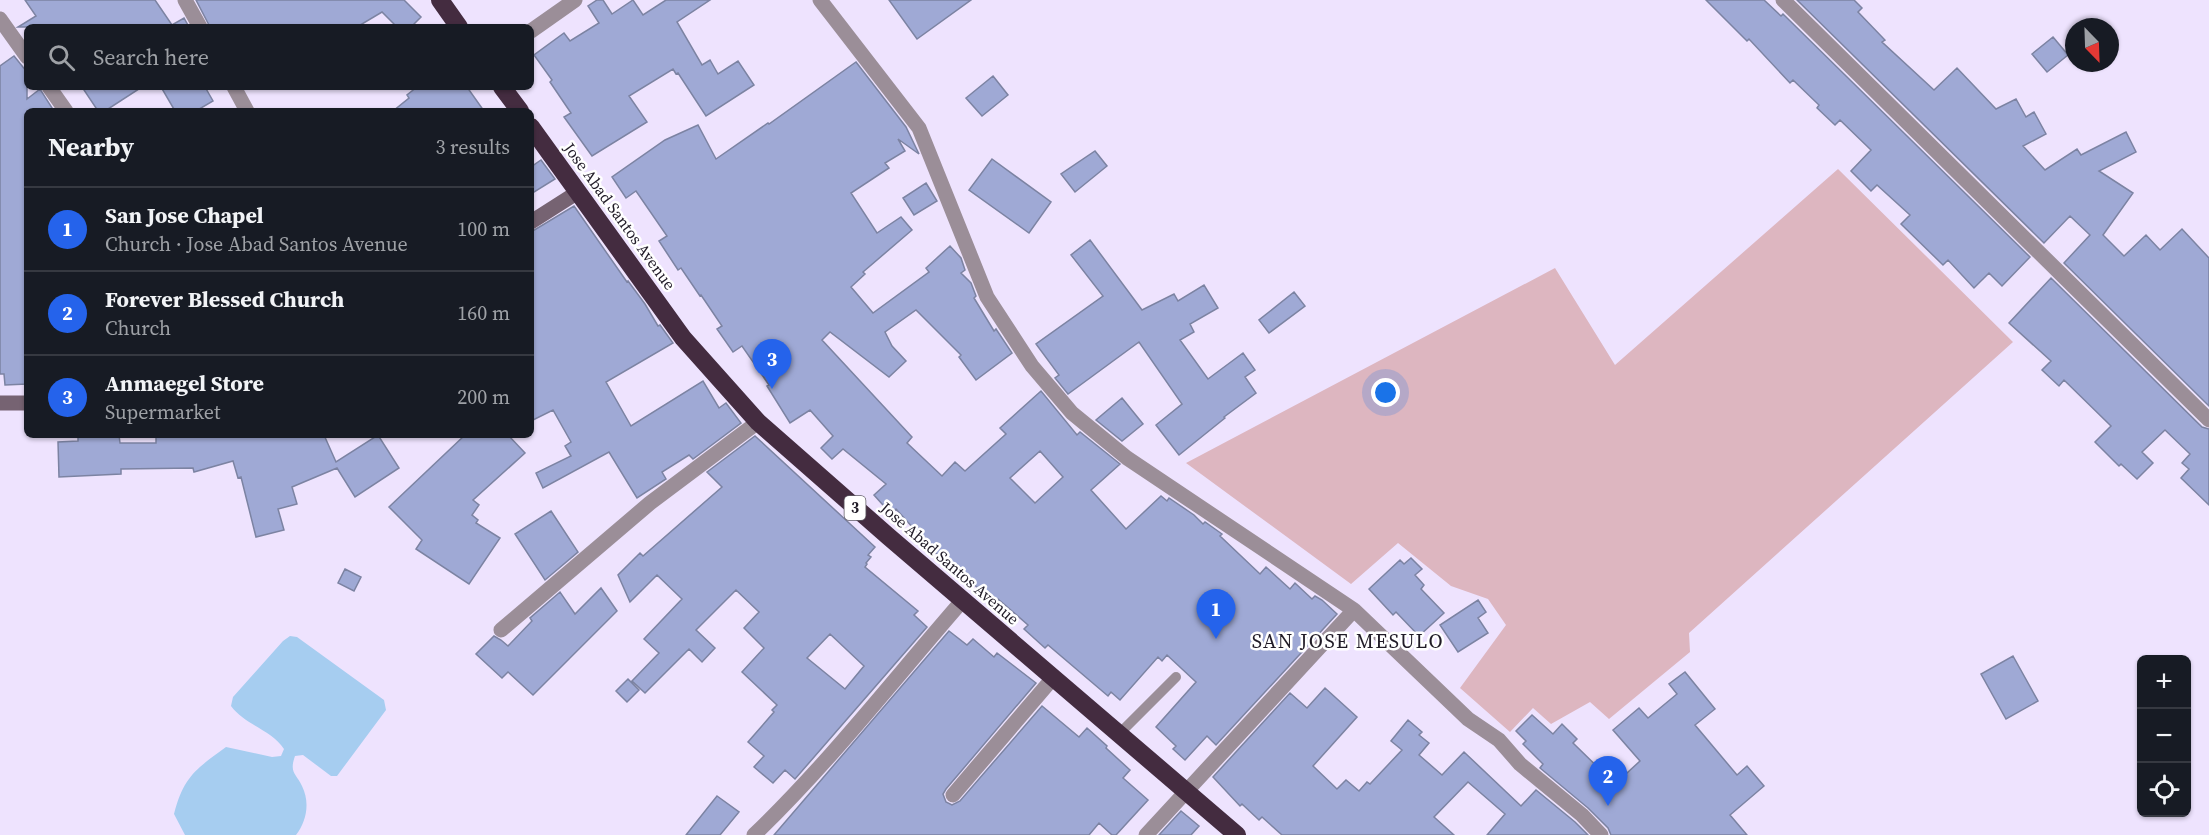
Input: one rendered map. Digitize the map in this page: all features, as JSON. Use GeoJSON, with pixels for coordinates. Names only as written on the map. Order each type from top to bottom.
{"type":"FeatureCollection","features":[{"type":"Feature","properties":{"kind":"highway"},"geometry":{"type":"LineString","coordinates":[[440,0],[457,24]]}},
{"type":"Feature","properties":{"kind":"highway"},"geometry":{"type":"LineString","coordinates":[[504,90],[518,108]]}},
{"type":"Feature","properties":{"kind":"highway","name":"Jose Abad Santos Avenue"},"geometry":{"type":"LineString","coordinates":[[534,131],[683,338],[758,422],[1237,835]]}},
{"type":"Feature","properties":{"kind":"main road"},"geometry":{"type":"LineString","coordinates":[[534,220],[578,192]]}},
{"type":"Feature","properties":{"kind":"main road"},"geometry":{"type":"LineString","coordinates":[[0,403],[24,403]]}},
{"type":"Feature","properties":{"kind":"street"},"geometry":{"type":"LineString","coordinates":[[185,0],[198,24]]}},
{"type":"Feature","properties":{"kind":"street"},"geometry":{"type":"LineString","coordinates":[[534,29],[575,0]]}},
{"type":"Feature","properties":{"kind":"street"},"geometry":{"type":"LineString","coordinates":[[820,0],[919,128],[987,297],[1032,366],[1065,405],[1127,458],[1354,610],[1468,719],[1499,740],[1520,764],[1582,815],[1601,835]]}},
{"type":"Feature","properties":{"kind":"street"},"geometry":{"type":"LineString","coordinates":[[1783,0],[2209,420]]}},
{"type":"Feature","properties":{"kind":"street"},"geometry":{"type":"LineString","coordinates":[[0,19],[24,53]]}},
{"type":"Feature","properties":{"kind":"street"},"geometry":{"type":"LineString","coordinates":[[51,90],[64,108]]}},
{"type":"Feature","properties":{"kind":"street"},"geometry":{"type":"LineString","coordinates":[[236,90],[245,108]]}},
{"type":"Feature","properties":{"kind":"street"},"geometry":{"type":"LineString","coordinates":[[501,630],[650,503],[758,422]]}},
{"type":"Feature","properties":{"kind":"street"},"geometry":{"type":"LineString","coordinates":[[754,835],[842,744],[859,720],[963,600]]}},
{"type":"Feature","properties":{"kind":"street"},"geometry":{"type":"LineString","coordinates":[[1146,835],[1354,610]]}},
{"type":"Feature","properties":{"kind":"street"},"geometry":{"type":"LineString","coordinates":[[953,795],[1053,678]]}},
{"type":"Feature","properties":{"kind":"lane"},"geometry":{"type":"LineString","coordinates":[[1119,734],[1176,677]]}},
{"type":"Feature","properties":{"kind":"shaded area"},"geometry":{"type":"Polygon","coordinates":[[[1838,169],[2013,342],[1689,633],[1690,652],[1609,719],[1590,702],[1551,724],[1533,708],[1510,732],[1460,688],[1506,625],[1488,599],[1451,586],[1398,543],[1351,584],[1186,463],[1555,268],[1615,365],[1838,169]]]}},
{"type":"Feature","properties":{"kind":"water"},"geometry":{"type":"Polygon","coordinates":[[[290,636],[297,637],[384,700],[386,710],[337,776],[331,776],[303,755],[295,756],[293,770],[302,786],[307,805],[305,818],[296,835],[185,835],[174,814],[187,782],[192,774],[207,761],[226,747],[272,757],[281,756],[284,749],[279,742],[243,718],[231,706],[233,697],[290,636]]]}},
{"type":"Feature","properties":{"kind":"building"},"geometry":{"type":"Polygon","coordinates":[[[25,0],[155,0],[171,24],[24,24],[24,27],[18,27],[36,16],[25,0]]]}},
{"type":"Feature","properties":{"kind":"building"},"geometry":{"type":"Polygon","coordinates":[[[196,0],[404,0],[421,17],[414,24],[394,24],[382,12],[362,24],[208,24],[196,0]]]}},
{"type":"Feature","properties":{"kind":"building"},"geometry":{"type":"Polygon","coordinates":[[[597,0],[603,0],[612,14],[633,0],[643,15],[666,0],[710,0],[677,22],[702,65],[710,60],[718,74],[738,61],[754,85],[706,116],[673,69],[629,96],[647,122],[592,156],[564,117],[571,113],[534,55],[564,33],[570,41],[599,23],[588,6],[597,0]]]}},
{"type":"Feature","properties":{"kind":"building"},"geometry":{"type":"Polygon","coordinates":[[[889,0],[971,0],[917,39],[889,0]]]}},
{"type":"Feature","properties":{"kind":"building"},"geometry":{"type":"Polygon","coordinates":[[[1706,0],[1764,0],[1781,16],[1783,14],[2030,257],[2002,286],[1989,273],[1974,288],[1948,260],[1943,265],[1901,224],[1910,215],[1877,185],[1871,191],[1851,171],[1871,150],[1840,120],[1835,125],[1817,108],[1819,105],[1793,80],[1790,83],[1749,39],[1747,41],[1706,0]]]}},
{"type":"Feature","properties":{"kind":"building"},"geometry":{"type":"Polygon","coordinates":[[[1797,0],[1854,0],[1862,8],[1858,12],[1885,40],[1882,42],[1934,90],[1957,68],[1996,109],[2016,99],[2026,117],[2034,112],[2046,134],[2023,146],[2045,170],[2077,149],[2081,155],[2126,132],[2136,152],[2099,171],[2133,193],[2103,235],[2124,256],[2146,235],[2160,250],[2182,229],[2209,258],[2209,406],[2064,263],[2090,235],[2070,216],[2044,243],[1797,0]]]}},
{"type":"Feature","properties":{"kind":"building"},"geometry":{"type":"Polygon","coordinates":[[[184,18],[187,24],[174,24],[184,18]]]}},
{"type":"Feature","properties":{"kind":"building"},"geometry":{"type":"Polygon","coordinates":[[[2053,37],[2065,51],[2065,57],[2047,72],[2032,54],[2053,37]]]}},
{"type":"Feature","properties":{"kind":"building"},"geometry":{"type":"Polygon","coordinates":[[[14,56],[24,68],[24,90],[27,90],[27,99],[41,90],[52,108],[24,108],[24,384],[5,385],[4,374],[0,374],[0,66],[14,56]]]}},
{"type":"Feature","properties":{"kind":"building"},"geometry":{"type":"Polygon","coordinates":[[[856,62],[906,127],[919,154],[898,139],[905,151],[885,163],[889,168],[851,193],[877,233],[901,217],[912,230],[863,272],[865,274],[851,287],[873,313],[929,272],[926,268],[950,246],[961,258],[965,270],[961,273],[971,283],[976,296],[974,298],[994,331],[996,329],[1012,353],[976,380],[959,357],[961,355],[916,310],[885,332],[892,346],[906,361],[889,377],[830,332],[822,340],[912,437],[907,443],[942,476],[955,462],[965,471],[1006,434],[1000,428],[1041,391],[1077,435],[1080,432],[1120,464],[1091,490],[1126,529],[1161,496],[1167,501],[1169,498],[1203,524],[1205,522],[1222,534],[1220,536],[1260,574],[1266,567],[1290,589],[1295,583],[1312,599],[1315,596],[1322,600],[1337,614],[1216,745],[1207,736],[1185,760],[1173,749],[1176,746],[1156,727],[1196,682],[1167,655],[1162,661],[1158,657],[1120,700],[1111,692],[1108,696],[1048,645],[1045,648],[1024,629],[1028,625],[998,599],[995,603],[942,560],[896,509],[891,514],[874,495],[886,484],[843,449],[832,459],[821,448],[833,436],[810,410],[790,423],[767,386],[769,385],[742,346],[733,352],[717,329],[722,326],[681,268],[678,270],[659,241],[667,236],[636,191],[626,198],[612,177],[665,140],[698,125],[716,159],[856,62]],[[1040,451],[1010,478],[1035,503],[1063,477],[1040,451]]]}},
{"type":"Feature","properties":{"kind":"building"},"geometry":{"type":"Polygon","coordinates":[[[993,76],[1008,95],[982,116],[966,98],[993,76]]]}},
{"type":"Feature","properties":{"kind":"building"},"geometry":{"type":"Polygon","coordinates":[[[84,90],[137,90],[110,108],[96,108],[84,90]]]}},
{"type":"Feature","properties":{"kind":"building"},"geometry":{"type":"Polygon","coordinates":[[[163,90],[207,90],[213,101],[201,108],[173,108],[163,90]]]}},
{"type":"Feature","properties":{"kind":"building"},"geometry":{"type":"Polygon","coordinates":[[[413,90],[469,90],[482,108],[397,108],[409,98],[407,95],[413,90]]]}},
{"type":"Feature","properties":{"kind":"building"},"geometry":{"type":"Polygon","coordinates":[[[1095,151],[1107,166],[1075,192],[1061,174],[1095,151]]]}},
{"type":"Feature","properties":{"kind":"building"},"geometry":{"type":"Polygon","coordinates":[[[992,159],[1051,202],[1029,233],[969,190],[992,159]]]}},
{"type":"Feature","properties":{"kind":"building"},"geometry":{"type":"Polygon","coordinates":[[[541,160],[555,179],[534,192],[534,165],[541,160]]]}},
{"type":"Feature","properties":{"kind":"building"},"geometry":{"type":"Polygon","coordinates":[[[926,183],[937,201],[914,215],[903,198],[926,183]]]}},
{"type":"Feature","properties":{"kind":"building"},"geometry":{"type":"Polygon","coordinates":[[[574,206],[645,304],[658,326],[660,325],[673,343],[606,382],[631,426],[703,381],[719,408],[726,403],[741,423],[693,459],[689,455],[662,472],[666,479],[637,498],[609,452],[543,488],[536,473],[571,456],[565,446],[571,442],[553,410],[534,420],[534,230],[574,206]]]}},
{"type":"Feature","properties":{"kind":"building"},"geometry":{"type":"Polygon","coordinates":[[[1090,240],[1142,310],[1174,294],[1178,301],[1204,285],[1218,308],[1190,324],[1194,332],[1180,340],[1208,379],[1243,353],[1255,370],[1245,377],[1256,393],[1179,455],[1156,425],[1182,404],[1139,342],[1068,394],[1055,378],[1059,375],[1036,344],[1103,296],[1071,255],[1090,240]]]}},
{"type":"Feature","properties":{"kind":"building"},"geometry":{"type":"Polygon","coordinates":[[[2051,278],[2202,427],[2209,429],[2209,505],[2181,478],[2189,469],[2182,463],[2190,454],[2165,430],[2142,452],[2153,463],[2137,479],[2121,464],[2119,466],[2095,442],[2111,426],[2064,380],[2059,386],[2042,370],[2051,361],[2009,323],[2051,278]]]}},
{"type":"Feature","properties":{"kind":"building"},"geometry":{"type":"Polygon","coordinates":[[[1294,292],[1305,306],[1269,333],[1259,320],[1294,292]]]}},
{"type":"Feature","properties":{"kind":"building"},"geometry":{"type":"Polygon","coordinates":[[[1122,398],[1143,424],[1122,441],[1096,420],[1122,398]]]}},
{"type":"Feature","properties":{"kind":"building"},"geometry":{"type":"Polygon","coordinates":[[[755,436],[875,547],[868,555],[871,557],[865,567],[918,611],[914,615],[927,627],[795,779],[785,770],[773,783],[754,767],[764,756],[748,742],[774,712],[772,710],[777,705],[742,672],[764,648],[744,628],[759,612],[736,590],[696,630],[715,648],[702,662],[689,649],[645,693],[632,681],[659,653],[644,639],[682,599],[657,575],[630,602],[618,575],[640,553],[643,556],[722,487],[707,472],[755,436]],[[830,634],[807,658],[845,689],[864,666],[830,634]]]}},
{"type":"Feature","properties":{"kind":"building"},"geometry":{"type":"Polygon","coordinates":[[[78,438],[119,438],[120,443],[156,443],[156,438],[325,438],[336,462],[373,438],[380,438],[399,468],[355,497],[337,468],[292,487],[297,504],[278,509],[284,530],[256,537],[241,477],[238,478],[233,461],[194,472],[193,468],[121,469],[121,474],[59,477],[58,442],[78,441],[78,438]]]}},
{"type":"Feature","properties":{"kind":"building"},"geometry":{"type":"Polygon","coordinates":[[[462,438],[511,438],[525,453],[473,500],[479,505],[472,515],[478,520],[476,523],[500,538],[469,584],[416,549],[422,540],[389,507],[462,438]]]}},
{"type":"Feature","properties":{"kind":"building"},"geometry":{"type":"Polygon","coordinates":[[[551,511],[578,552],[545,580],[515,534],[551,511]]]}},
{"type":"Feature","properties":{"kind":"building"},"geometry":{"type":"Polygon","coordinates":[[[1411,558],[1422,569],[1415,575],[1424,585],[1421,589],[1444,613],[1419,636],[1396,612],[1393,615],[1369,589],[1400,560],[1404,564],[1411,558]]]}},
{"type":"Feature","properties":{"kind":"building"},"geometry":{"type":"Polygon","coordinates":[[[345,569],[361,577],[354,591],[338,583],[345,569]]]}},
{"type":"Feature","properties":{"kind":"building"},"geometry":{"type":"Polygon","coordinates":[[[601,588],[617,611],[533,695],[508,672],[502,678],[476,654],[494,636],[508,646],[532,621],[530,618],[560,592],[575,614],[601,588]]]}},
{"type":"Feature","properties":{"kind":"building"},"geometry":{"type":"Polygon","coordinates":[[[1478,600],[1486,612],[1478,618],[1488,633],[1458,652],[1440,625],[1478,600]]]}},
{"type":"Feature","properties":{"kind":"building"},"geometry":{"type":"Polygon","coordinates":[[[949,631],[967,645],[973,639],[994,657],[997,653],[1036,683],[946,789],[943,794],[946,802],[952,805],[960,801],[1042,706],[1079,737],[1087,728],[1130,770],[1123,778],[1148,800],[1116,835],[1112,835],[1099,823],[1089,835],[774,835],[949,631]]]}},
{"type":"Feature","properties":{"kind":"building"},"geometry":{"type":"Polygon","coordinates":[[[2013,656],[2038,701],[2006,719],[1981,674],[2013,656]]]}},
{"type":"Feature","properties":{"kind":"building"},"geometry":{"type":"Polygon","coordinates":[[[1685,672],[1715,709],[1695,725],[1737,775],[1747,766],[1764,786],[1730,815],[1747,835],[1611,835],[1608,828],[1588,808],[1540,768],[1543,764],[1523,744],[1526,741],[1516,731],[1532,715],[1553,734],[1562,724],[1577,739],[1573,743],[1615,784],[1640,761],[1613,730],[1639,708],[1648,718],[1677,694],[1669,684],[1685,672]]]}},
{"type":"Feature","properties":{"kind":"building"},"geometry":{"type":"Polygon","coordinates":[[[628,679],[639,690],[627,702],[616,691],[628,679]]]}},
{"type":"Feature","properties":{"kind":"building"},"geometry":{"type":"Polygon","coordinates":[[[1325,688],[1357,717],[1313,766],[1337,789],[1346,780],[1359,791],[1367,782],[1370,784],[1402,750],[1391,741],[1408,720],[1422,732],[1419,735],[1429,743],[1419,755],[1442,775],[1464,752],[1521,806],[1536,790],[1588,835],[1487,835],[1505,814],[1468,782],[1434,817],[1454,835],[1282,835],[1262,817],[1259,820],[1242,804],[1240,806],[1213,777],[1290,693],[1307,708],[1325,688]]]}},
{"type":"Feature","properties":{"kind":"building"},"geometry":{"type":"Polygon","coordinates":[[[717,796],[739,812],[720,835],[686,835],[717,796]]]}},
{"type":"Feature","properties":{"kind":"building"},"geometry":{"type":"Polygon","coordinates":[[[1181,811],[1199,826],[1191,835],[1159,835],[1181,811]]]}},
{"type":"Feature","properties":{"kind":"place","name":"Anmaegel Store"},"geometry":{"type":"Point","coordinates":[772,389]}},
{"type":"Feature","properties":{"kind":"place","name":"San Jose Chapel"},"geometry":{"type":"Point","coordinates":[1216,639]}},
{"type":"Feature","properties":{"kind":"place","name":"Forever Blessed Church"},"geometry":{"type":"Point","coordinates":[1608,806]}},
{"type":"Feature","properties":{"kind":"district","name":"SAN JOSE MESULO"},"geometry":{"type":"Point","coordinates":[1348,641]}}]}
